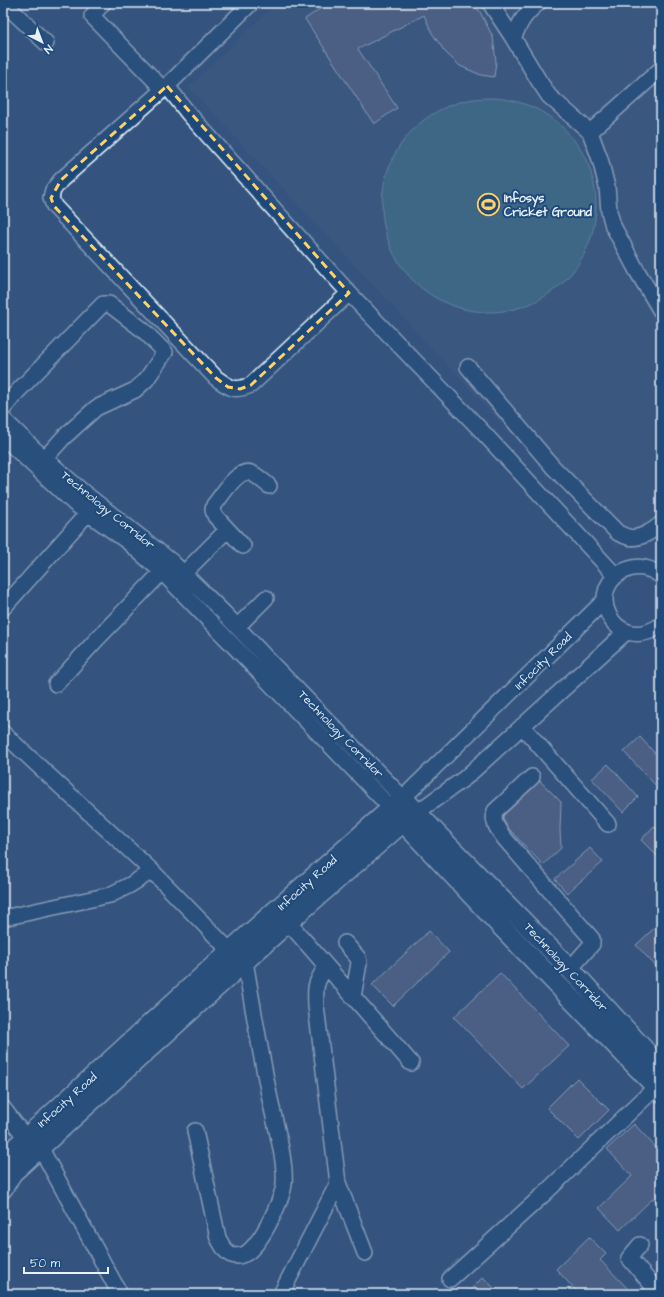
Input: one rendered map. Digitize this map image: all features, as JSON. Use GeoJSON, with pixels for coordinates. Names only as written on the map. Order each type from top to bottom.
{"type":"FeatureCollection","features":[{"type":"Feature","properties":{"kind":"main road","name":"Infocity Road"},"geometry":{"type":"LineString","coordinates":[[238,956],[288,922],[403,810]]}},
{"type":"Feature","properties":{"kind":"main road","name":"Infocity Road"},"geometry":{"type":"LineString","coordinates":[[5,1171],[33,1142],[238,956],[403,810]]}},
{"type":"Feature","properties":{"kind":"main road","name":"Technology Corridor"},"geometry":{"type":"LineString","coordinates":[[403,810],[570,969],[661,1068]]}},
{"type":"Feature","properties":{"kind":"main road"},"geometry":{"type":"LineString","coordinates":[[403,810],[659,1089]]}},
{"type":"Feature","properties":{"kind":"street"},"geometry":{"type":"LineString","coordinates":[[4,3],[46,43]]}},
{"type":"Feature","properties":{"kind":"street"},"geometry":{"type":"LineString","coordinates":[[103,3],[92,16],[165,88],[349,293],[478,427],[616,576]]}},
{"type":"Feature","properties":{"kind":"street"},"geometry":{"type":"LineString","coordinates":[[251,3],[165,88],[61,180],[50,198],[54,206],[216,378],[228,387],[240,389],[251,385],[349,293]]}},
{"type":"Feature","properties":{"kind":"street"},"geometry":{"type":"LineString","coordinates":[[490,3],[549,96],[590,132],[600,158],[607,187],[609,211],[613,226],[637,271],[656,291],[661,311]]}},
{"type":"Feature","properties":{"kind":"street"},"geometry":{"type":"LineString","coordinates":[[513,38],[520,21],[538,3]]}},
{"type":"Feature","properties":{"kind":"street"},"geometry":{"type":"LineString","coordinates":[[590,132],[661,69]]}},
{"type":"Feature","properties":{"kind":"street"},"geometry":{"type":"LineString","coordinates":[[3,409],[17,392],[103,304],[110,304],[143,330],[165,352],[146,380],[135,390],[96,408],[64,437],[45,458]]}},
{"type":"Feature","properties":{"kind":"street"},"geometry":{"type":"LineString","coordinates":[[468,367],[553,468],[618,533],[629,538],[642,536],[654,530],[661,524]]}},
{"type":"Feature","properties":{"kind":"street","name":"Technology Corridor"},"geometry":{"type":"LineString","coordinates":[[3,419],[82,492],[92,508],[172,562],[184,573],[237,627],[403,810]]}},
{"type":"Feature","properties":{"kind":"street"},"geometry":{"type":"LineString","coordinates":[[3,437],[64,494],[92,508],[162,572],[403,810]]}},
{"type":"Feature","properties":{"kind":"street"},"geometry":{"type":"LineString","coordinates":[[243,546],[215,516],[213,510],[214,505],[234,479],[245,472],[251,473],[269,486]]}},
{"type":"Feature","properties":{"kind":"street"},"geometry":{"type":"LineString","coordinates":[[6,600],[92,508]]}},
{"type":"Feature","properties":{"kind":"street"},"geometry":{"type":"LineString","coordinates":[[184,573],[227,530]]}},
{"type":"Feature","properties":{"kind":"street"},"geometry":{"type":"LineString","coordinates":[[658,569],[641,567],[623,571],[610,583],[606,591],[605,600],[606,610],[610,619],[617,627],[626,632],[645,634],[661,625]]}},
{"type":"Feature","properties":{"kind":"street"},"geometry":{"type":"LineString","coordinates":[[56,684],[162,572]]}},
{"type":"Feature","properties":{"kind":"street"},"geometry":{"type":"LineString","coordinates":[[237,627],[266,598]]}},
{"type":"Feature","properties":{"kind":"street","name":"Infocity Road"},"geometry":{"type":"LineString","coordinates":[[403,810],[605,600]]}},
{"type":"Feature","properties":{"kind":"street","name":"Infocity Road"},"geometry":{"type":"LineString","coordinates":[[403,810],[465,778],[626,632]]}},
{"type":"Feature","properties":{"kind":"street"},"geometry":{"type":"LineString","coordinates":[[522,726],[608,824]]}},
{"type":"Feature","properties":{"kind":"street"},"geometry":{"type":"LineString","coordinates":[[3,734],[152,871],[238,956],[256,1027],[282,1159],[284,1184],[282,1195],[262,1236],[251,1251],[243,1255],[233,1256],[225,1251],[218,1238],[195,1131]]}},
{"type":"Feature","properties":{"kind":"street"},"geometry":{"type":"LineString","coordinates":[[532,777],[495,811],[493,818],[495,824],[505,839],[592,939],[590,948],[570,969]]}},
{"type":"Feature","properties":{"kind":"street"},"geometry":{"type":"LineString","coordinates":[[3,918],[110,895],[130,885],[152,871]]}},
{"type":"Feature","properties":{"kind":"street"},"geometry":{"type":"LineString","coordinates":[[288,922],[411,1063]]}},
{"type":"Feature","properties":{"kind":"street"},"geometry":{"type":"LineString","coordinates":[[346,943],[358,958],[360,963],[353,997]]}},
{"type":"Feature","properties":{"kind":"street"},"geometry":{"type":"LineString","coordinates":[[326,967],[318,979],[315,991],[338,1183],[365,1253]]}},
{"type":"Feature","properties":{"kind":"street"},"geometry":{"type":"LineString","coordinates":[[450,1279],[659,1089]]}},
{"type":"Feature","properties":{"kind":"street"},"geometry":{"type":"LineString","coordinates":[[3,1108],[33,1142],[120,1294]]}},
{"type":"Feature","properties":{"kind":"street"},"geometry":{"type":"LineString","coordinates":[[281,1294],[338,1183]]}},
{"type":"Feature","properties":{"kind":"street"},"geometry":{"type":"LineString","coordinates":[[640,1245],[629,1258],[660,1294]]}},
{"type":"Feature","properties":{"kind":"highlighted area"},"geometry":{"type":"Polygon","coordinates":[[[167,86],[349,293],[251,385],[240,389],[228,387],[216,378],[54,206],[51,198],[61,180],[167,86]]]}},
{"type":"Feature","properties":{"kind":"shaded area"},"geometry":{"type":"Polygon","coordinates":[[[277,3],[661,3],[661,537],[616,546],[189,87],[277,3]]]}},
{"type":"Feature","properties":{"kind":"green space","name":"Infosys Cricket Ground"},"geometry":{"type":"Polygon","coordinates":[[[489,98],[510,100],[530,106],[548,116],[571,137],[588,164],[594,184],[596,205],[594,226],[588,246],[578,264],[557,287],[530,304],[510,310],[489,312],[468,310],[448,304],[430,294],[407,273],[390,246],[384,226],[382,205],[384,184],[390,164],[400,146],[421,123],[448,106],[468,100],[489,98]]]}},
{"type":"Feature","properties":{"kind":"building"},"geometry":{"type":"Polygon","coordinates":[[[329,3],[469,3],[479,10],[493,37],[496,62],[494,77],[481,75],[460,66],[445,52],[432,33],[424,15],[358,49],[397,108],[374,124],[305,19],[329,3]]]}},
{"type":"Feature","properties":{"kind":"building"},"geometry":{"type":"Polygon","coordinates":[[[640,737],[661,760],[661,791],[624,752],[640,737]]]}},
{"type":"Feature","properties":{"kind":"building"},"geometry":{"type":"Polygon","coordinates":[[[608,764],[638,797],[623,812],[592,779],[608,764]]]}},
{"type":"Feature","properties":{"kind":"building"},"geometry":{"type":"Polygon","coordinates":[[[540,781],[561,802],[561,848],[543,865],[508,828],[503,819],[503,816],[540,781]]]}},
{"type":"Feature","properties":{"kind":"building"},"geometry":{"type":"Polygon","coordinates":[[[654,826],[661,833],[661,860],[641,840],[654,826]]]}},
{"type":"Feature","properties":{"kind":"building"},"geometry":{"type":"Polygon","coordinates":[[[590,848],[603,862],[567,893],[555,879],[590,848]]]}},
{"type":"Feature","properties":{"kind":"building"},"geometry":{"type":"Polygon","coordinates":[[[661,922],[661,972],[636,945],[661,922]]]}},
{"type":"Feature","properties":{"kind":"building"},"geometry":{"type":"Polygon","coordinates":[[[429,931],[449,952],[393,1006],[372,985],[429,931]]]}},
{"type":"Feature","properties":{"kind":"building"},"geometry":{"type":"Polygon","coordinates":[[[500,973],[569,1046],[523,1089],[454,1017],[500,973]]]}},
{"type":"Feature","properties":{"kind":"building"},"geometry":{"type":"Polygon","coordinates":[[[577,1078],[609,1110],[579,1140],[547,1108],[577,1078]]]}},
{"type":"Feature","properties":{"kind":"building"},"geometry":{"type":"Polygon","coordinates":[[[634,1124],[661,1153],[661,1207],[653,1198],[620,1230],[599,1208],[632,1176],[607,1149],[634,1124]]]}},
{"type":"Feature","properties":{"kind":"building"},"geometry":{"type":"Polygon","coordinates":[[[589,1237],[606,1254],[600,1260],[633,1294],[579,1294],[556,1269],[589,1237]]]}},
{"type":"Feature","properties":{"kind":"building"},"geometry":{"type":"Polygon","coordinates":[[[483,1277],[500,1294],[466,1294],[483,1277]]]}},
{"type":"Feature","properties":{"kind":"place","name":"Infosys Cricket Ground"},"geometry":{"type":"Point","coordinates":[489,205]}}]}
